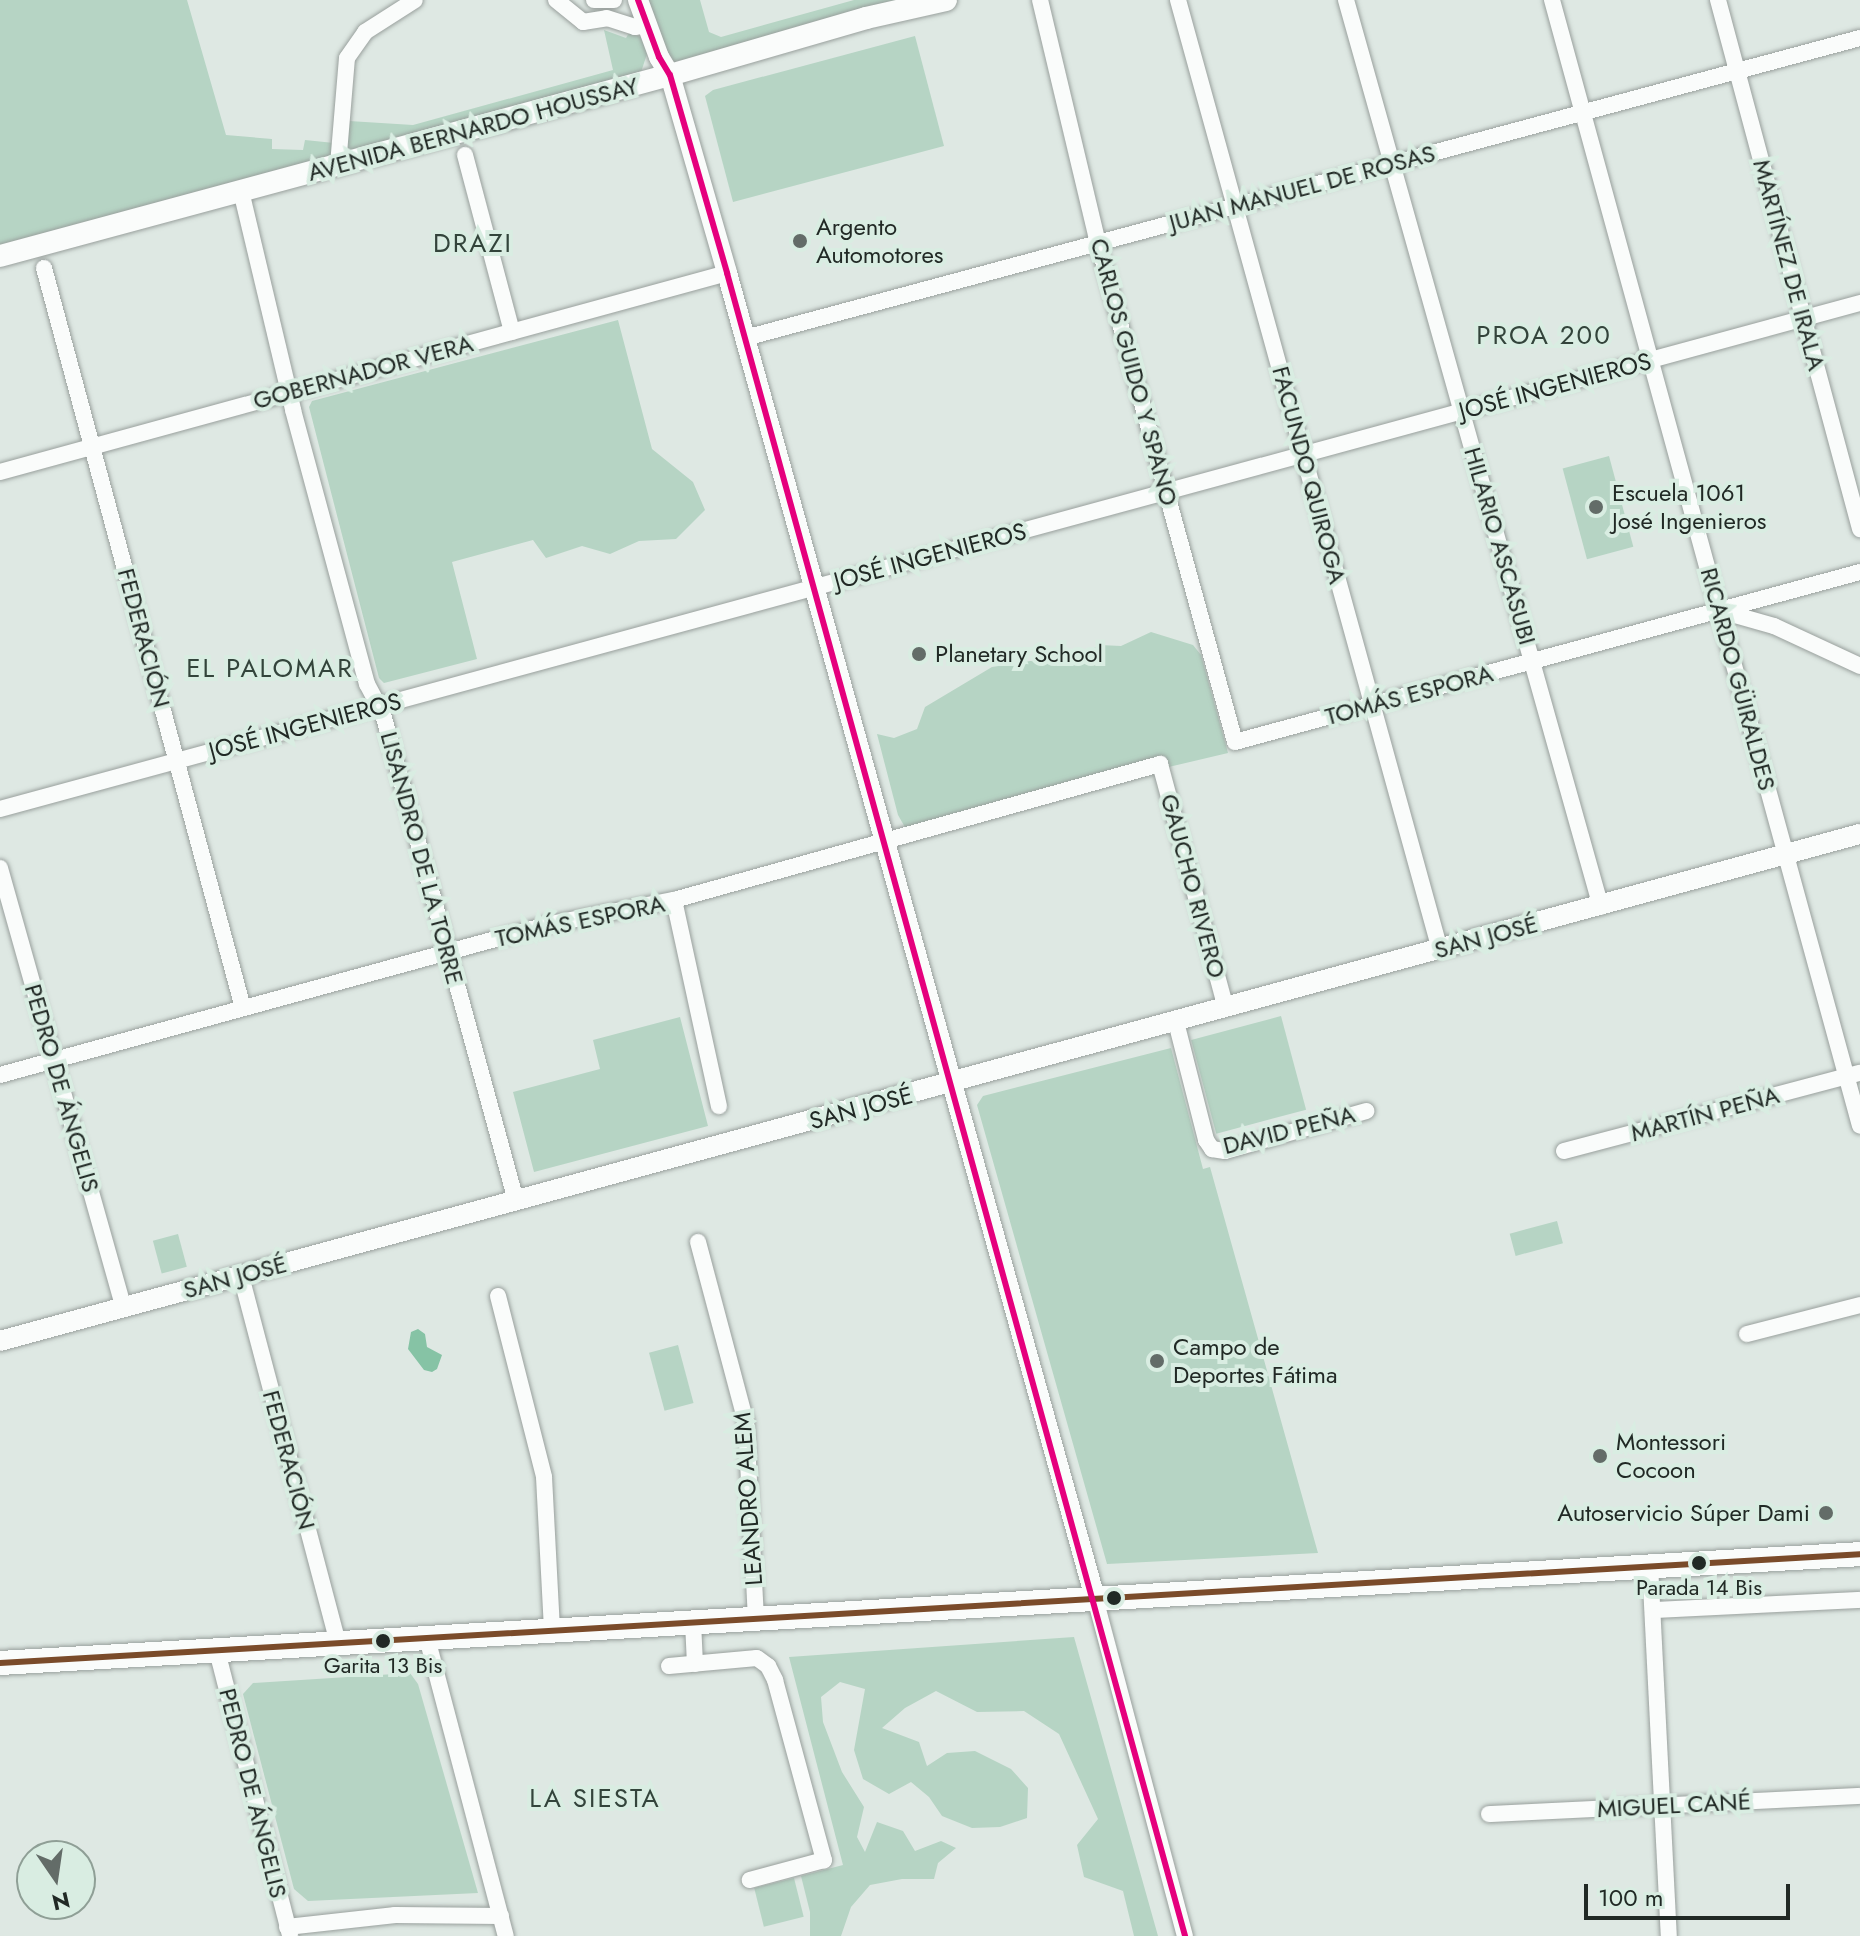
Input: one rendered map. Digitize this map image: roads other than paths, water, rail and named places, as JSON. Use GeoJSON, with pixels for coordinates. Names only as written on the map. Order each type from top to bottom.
{"type":"FeatureCollection","features":[{"type":"Feature","properties":{"kind":"main road","name":"AVENIDA BERNARDO HOUSSAY"},"geometry":{"type":"LineString","coordinates":[[0,256],[670,75],[866,18],[946,0]]}},
{"type":"Feature","properties":{"kind":"main road"},"geometry":{"type":"LineString","coordinates":[[0,1663],[1860,1554]]}},
{"type":"Feature","properties":{"kind":"street"},"geometry":{"type":"LineString","coordinates":[[338,165],[347,58],[365,32],[415,0]]}},
{"type":"Feature","properties":{"kind":"street"},"geometry":{"type":"LineString","coordinates":[[556,0],[583,22],[607,18],[635,27],[647,25]]}},
{"type":"Feature","properties":{"kind":"street"},"geometry":{"type":"LineString","coordinates":[[594,0],[614,0],[607,18]]}},
{"type":"Feature","properties":{"kind":"street"},"geometry":{"type":"LineString","coordinates":[[638,0],[670,75],[727,273],[1095,1598],[1185,1936]]}},
{"type":"Feature","properties":{"kind":"street","name":"CARLOS GUIDO Y SPANO"},"geometry":{"type":"LineString","coordinates":[[1040,0],[1098,243],[1235,742]]}},
{"type":"Feature","properties":{"kind":"street","name":"FACUNDO QUIROGA"},"geometry":{"type":"LineString","coordinates":[[1178,0],[1440,950]]}},
{"type":"Feature","properties":{"kind":"street","name":"HILARIO ASCASUBI"},"geometry":{"type":"LineString","coordinates":[[1346,0],[1601,907]]}},
{"type":"Feature","properties":{"kind":"street","name":"RICARDO GÜIRALDES"},"geometry":{"type":"LineString","coordinates":[[1552,0],[1786,855],[1853,1074],[1860,1126]]}},
{"type":"Feature","properties":{"kind":"street","name":"MARTÍNEZ DE IRALA"},"geometry":{"type":"LineString","coordinates":[[1718,0],[1860,529]]}},
{"type":"Feature","properties":{"kind":"street","name":"JUAN MANUEL DE ROSAS"},"geometry":{"type":"LineString","coordinates":[[745,338],[1860,38]]}},
{"type":"Feature","properties":{"kind":"street"},"geometry":{"type":"LineString","coordinates":[[465,155],[512,332]]}},
{"type":"Feature","properties":{"kind":"street","name":"LISANDRO DE LA TORRE"},"geometry":{"type":"LineString","coordinates":[[241,191],[367,684],[379,706],[516,1201]]}},
{"type":"Feature","properties":{"kind":"street","name":"FEDERACIÓN"},"geometry":{"type":"LineString","coordinates":[[44,268],[243,1008]]}},
{"type":"Feature","properties":{"kind":"street","name":"GOBERNADOR VERA"},"geometry":{"type":"LineString","coordinates":[[0,472],[727,273]]}},
{"type":"Feature","properties":{"kind":"street","name":"JOSÉ INGENIEROS"},"geometry":{"type":"LineString","coordinates":[[0,809],[1860,303]]}},
{"type":"Feature","properties":{"kind":"street","name":"TOMÁS ESPORA"},"geometry":{"type":"LineString","coordinates":[[1235,742],[1860,572]]}},
{"type":"Feature","properties":{"kind":"street"},"geometry":{"type":"LineString","coordinates":[[1719,611],[1774,626],[1860,666]]}},
{"type":"Feature","properties":{"kind":"street","name":"TOMÁS ESPORA"},"geometry":{"type":"LineString","coordinates":[[0,1075],[550,924],[674,900],[1160,764]]}},
{"type":"Feature","properties":{"kind":"street","name":"GAUCHO RIVERO"},"geometry":{"type":"LineString","coordinates":[[1160,764],[1226,1008]]}},
{"type":"Feature","properties":{"kind":"street","name":"SAN JOSÉ"},"geometry":{"type":"LineString","coordinates":[[0,1341],[1860,834]]}},
{"type":"Feature","properties":{"kind":"street","name":"PEDRO DE ÁNGELIS"},"geometry":{"type":"LineString","coordinates":[[0,868],[124,1308]]}},
{"type":"Feature","properties":{"kind":"street"},"geometry":{"type":"LineString","coordinates":[[674,900],[719,1106]]}},
{"type":"Feature","properties":{"kind":"street","name":"DAVID PEÑA"},"geometry":{"type":"LineString","coordinates":[[1176,1022],[1206,1140],[1212,1149],[1225,1151],[1366,1111]]}},
{"type":"Feature","properties":{"kind":"street","name":"MARTÍN PEÑA"},"geometry":{"type":"LineString","coordinates":[[1564,1151],[1853,1074]]}},
{"type":"Feature","properties":{"kind":"street","name":"LEANDRO ALEM"},"geometry":{"type":"LineString","coordinates":[[698,1242],[746,1422],[756,1619]]}},
{"type":"Feature","properties":{"kind":"street","name":"FEDERACIÓN"},"geometry":{"type":"LineString","coordinates":[[241,1276],[338,1643]]}},
{"type":"Feature","properties":{"kind":"street"},"geometry":{"type":"LineString","coordinates":[[498,1296],[544,1477],[552,1631]]}},
{"type":"Feature","properties":{"kind":"street"},"geometry":{"type":"LineString","coordinates":[[1747,1334],[1860,1305]]}},
{"type":"Feature","properties":{"kind":"street"},"geometry":{"type":"LineString","coordinates":[[1650,1565],[1669,1936]]}},
{"type":"Feature","properties":{"kind":"street"},"geometry":{"type":"LineString","coordinates":[[1653,1610],[1860,1600]]}},
{"type":"Feature","properties":{"kind":"street"},"geometry":{"type":"LineString","coordinates":[[693,1622],[695,1664]]}},
{"type":"Feature","properties":{"kind":"street"},"geometry":{"type":"LineString","coordinates":[[427,1638],[506,1936]]}},
{"type":"Feature","properties":{"kind":"street","name":"PEDRO DE ÁNGELIS"},"geometry":{"type":"LineString","coordinates":[[217,1651],[288,1931]]}},
{"type":"Feature","properties":{"kind":"street"},"geometry":{"type":"LineString","coordinates":[[669,1666],[757,1658],[768,1666],[824,1860],[750,1880]]}},
{"type":"Feature","properties":{"kind":"street","name":"MIGUEL CANÉ"},"geometry":{"type":"LineString","coordinates":[[1489,1814],[1860,1796]]}},
{"type":"Feature","properties":{"kind":"street"},"geometry":{"type":"LineString","coordinates":[[288,1931],[395,1915],[501,1916]]}},
{"type":"Feature","properties":{"kind":"place","name":"Argento Automotores"},"geometry":{"type":"Point","coordinates":[800,241]}},
{"type":"Feature","properties":{"kind":"place","name":"Escuela 1061 José Ingenieros"},"geometry":{"type":"Point","coordinates":[1596,507]}},
{"type":"Feature","properties":{"kind":"place","name":"Planetary School"},"geometry":{"type":"Point","coordinates":[919,654]}},
{"type":"Feature","properties":{"kind":"place","name":"Campo de Deportes Fátima"},"geometry":{"type":"Point","coordinates":[1157,1361]}},
{"type":"Feature","properties":{"kind":"place","name":"Montessori Cocoon"},"geometry":{"type":"Point","coordinates":[1600,1456]}},
{"type":"Feature","properties":{"kind":"place","name":"Autoservicio Súper Dami"},"geometry":{"type":"Point","coordinates":[1826,1513]}},
{"type":"Feature","properties":{"kind":"place","name":"Parada 14 Bis"},"geometry":{"type":"Point","coordinates":[1699,1563]}},
{"type":"Feature","properties":{"kind":"place","name":"Garita 13 Bis"},"geometry":{"type":"Point","coordinates":[383,1641]}},
{"type":"Feature","properties":{"kind":"district","name":"DRAZI"},"geometry":{"type":"Point","coordinates":[473,244]}},
{"type":"Feature","properties":{"kind":"district","name":"PROA 200"},"geometry":{"type":"Point","coordinates":[1544,336]}},
{"type":"Feature","properties":{"kind":"district","name":"EL PALOMAR"},"geometry":{"type":"Point","coordinates":[270,669]}},
{"type":"Feature","properties":{"kind":"district","name":"LA SIESTA"},"geometry":{"type":"Point","coordinates":[595,1799]}}]}
